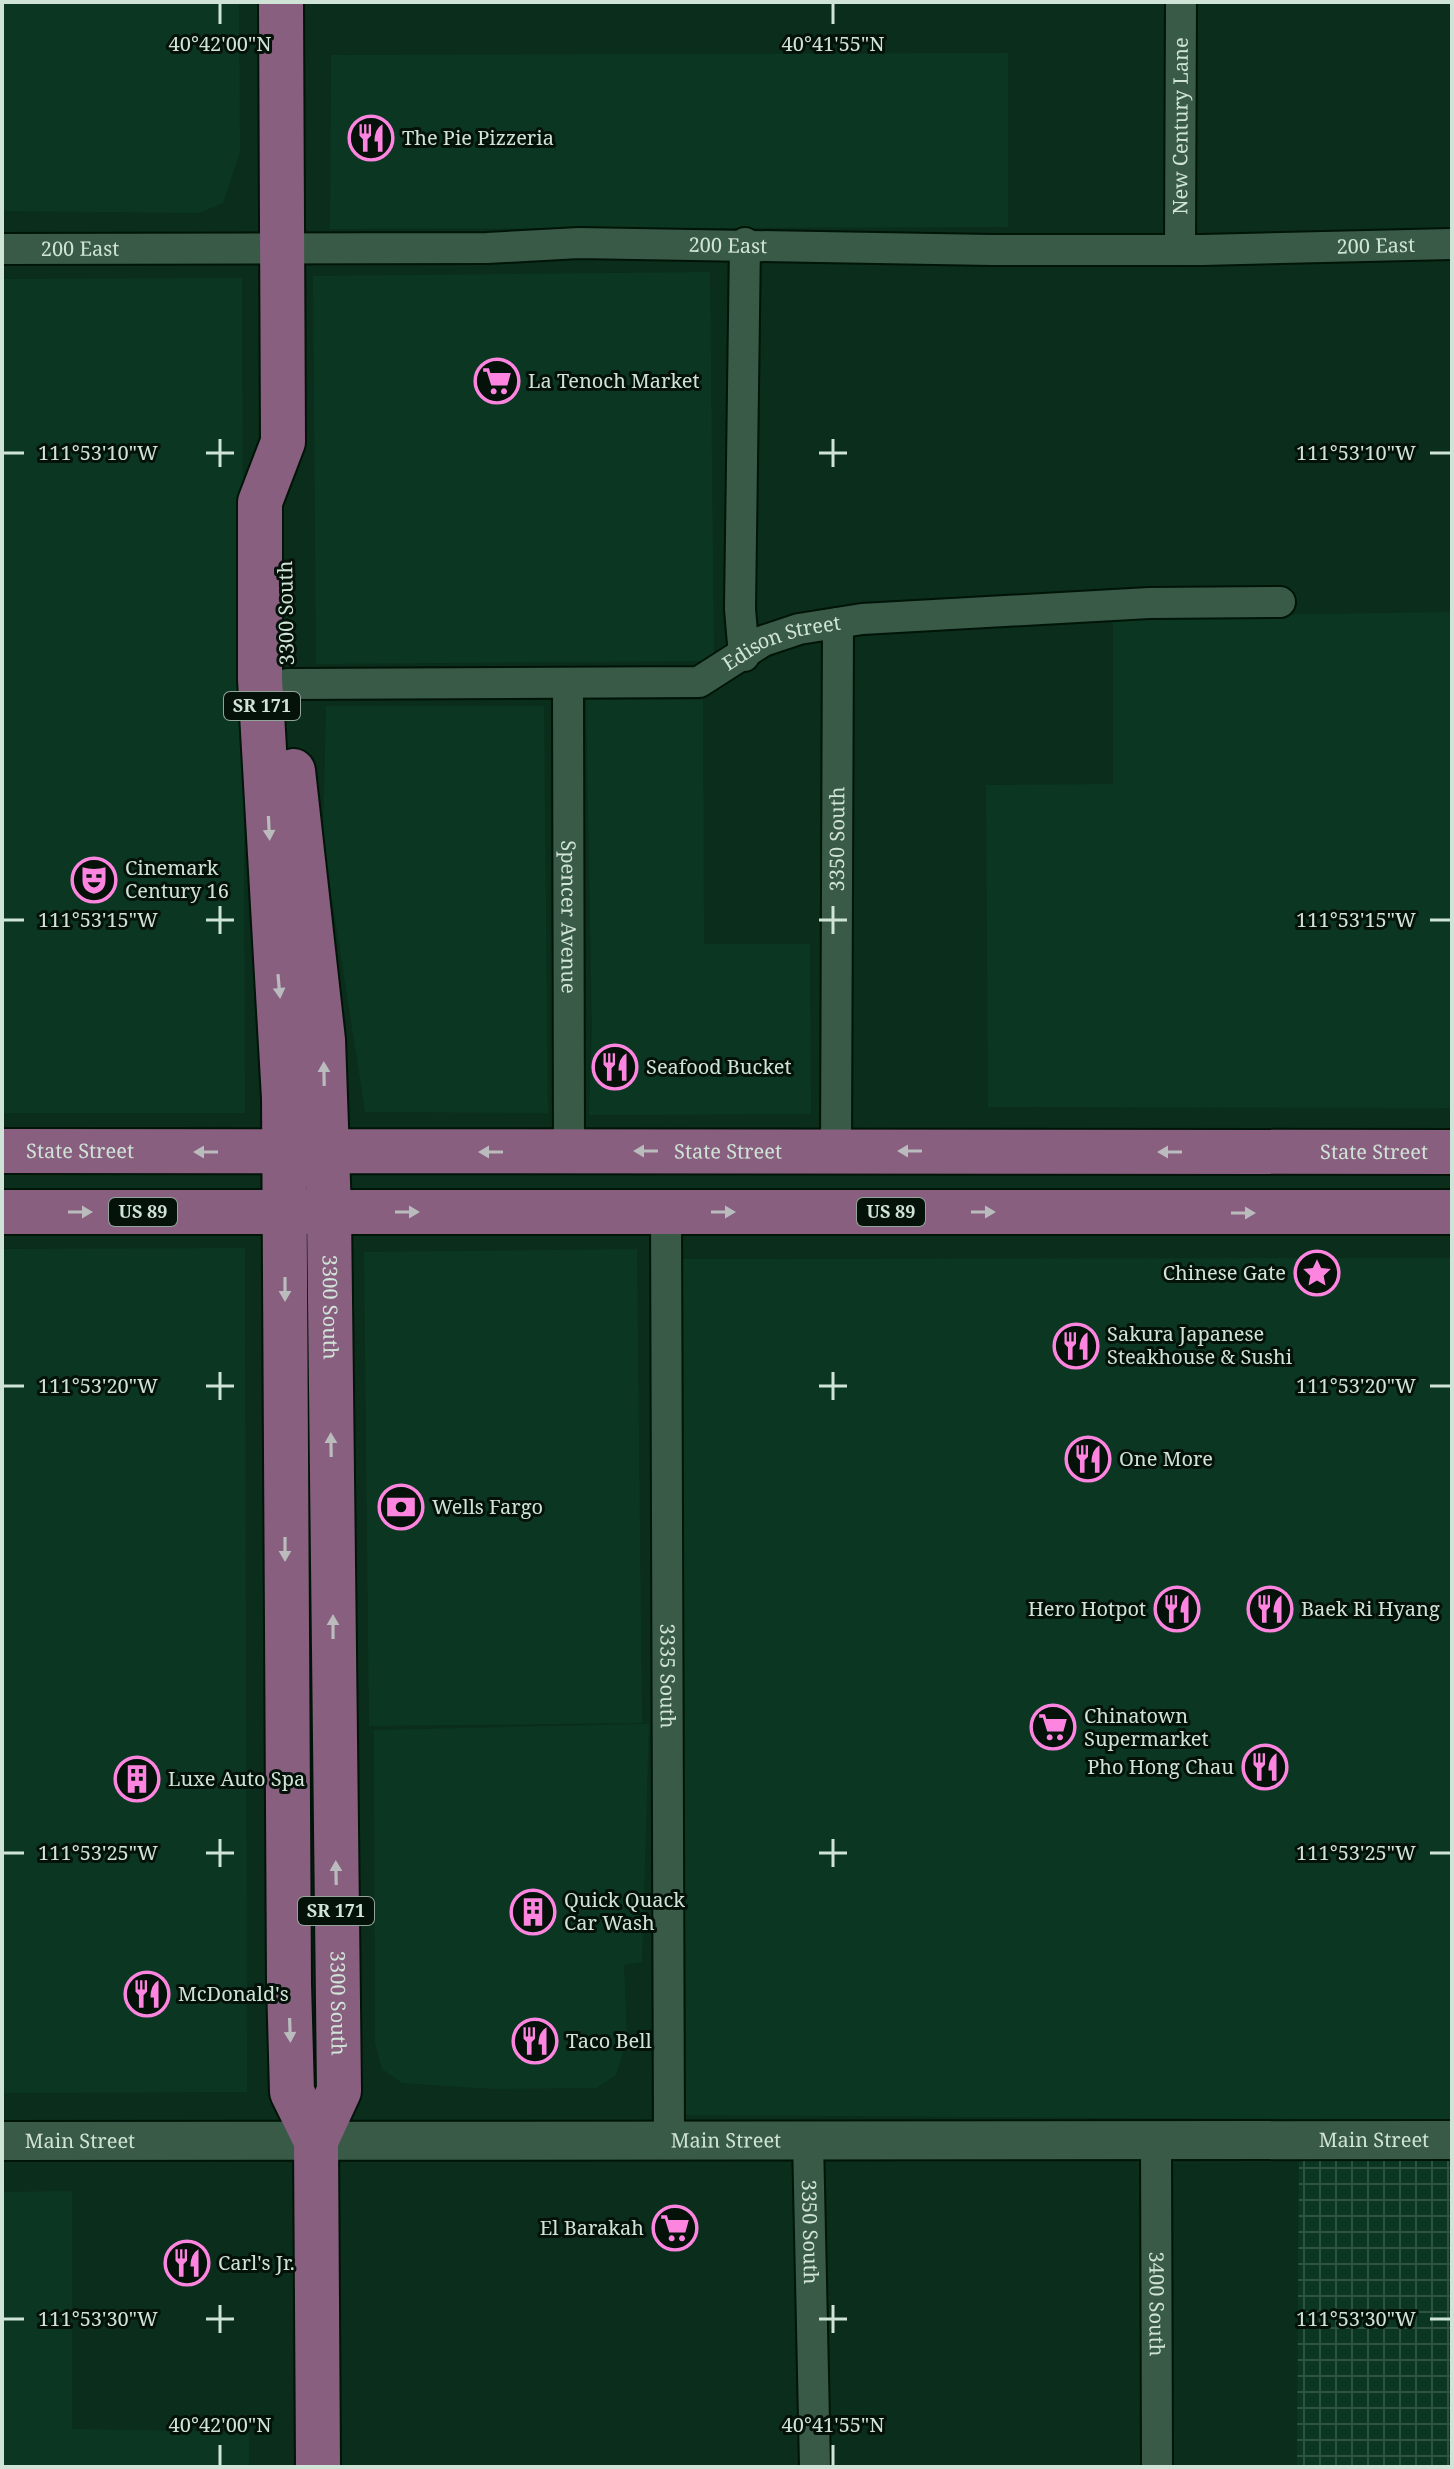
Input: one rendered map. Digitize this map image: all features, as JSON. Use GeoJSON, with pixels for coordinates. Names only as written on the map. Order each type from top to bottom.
{"type":"FeatureCollection","features":[{"type":"Feature","properties":{"kind":"main road","name":"3300 South"},"geometry":{"type":"LineString","coordinates":[[281,2],[283,442],[260,502],[260,679],[283,1030],[292,2092],[316,2141]]}},
{"type":"Feature","properties":{"kind":"main road","name":"3300 South"},"geometry":{"type":"LineString","coordinates":[[272,472],[284,500],[291,761],[323,1040],[329,1211],[339,2091],[316,2141],[318,2467]]}},
{"type":"Feature","properties":{"kind":"main road","name":"State Street"},"geometry":{"type":"LineString","coordinates":[[2,1151],[1452,1152]]}},
{"type":"Feature","properties":{"kind":"main road","name":"US 89"},"geometry":{"type":"LineString","coordinates":[[2,1212],[1452,1212]]}},
{"type":"Feature","properties":{"kind":"street","name":"New Century Lane"},"geometry":{"type":"LineString","coordinates":[[1180,250],[1181,2]]}},
{"type":"Feature","properties":{"kind":"street","name":"200 East"},"geometry":{"type":"LineString","coordinates":[[2,249],[745,243],[992,250],[1180,250],[1452,244]]}},
{"type":"Feature","properties":{"kind":"street"},"geometry":{"type":"LineString","coordinates":[[744,656],[740,609],[745,243]]}},
{"type":"Feature","properties":{"kind":"street","name":"Edison Street"},"geometry":{"type":"LineString","coordinates":[[288,684],[699,682],[763,641],[799,629],[838,623],[1149,603],[1280,602]]}},
{"type":"Feature","properties":{"kind":"street","name":"3350 South"},"geometry":{"type":"LineString","coordinates":[[836,1151],[838,623]]}},
{"type":"Feature","properties":{"kind":"street","name":"Spencer Avenue"},"geometry":{"type":"LineString","coordinates":[[568,683],[569,1151]]}},
{"type":"Feature","properties":{"kind":"street","name":"3335 South"},"geometry":{"type":"LineString","coordinates":[[666,1212],[669,2141]]}},
{"type":"Feature","properties":{"kind":"street","name":"3350 South"},"geometry":{"type":"LineString","coordinates":[[808,2140],[815,2467]]}},
{"type":"Feature","properties":{"kind":"street","name":"3400 South"},"geometry":{"type":"LineString","coordinates":[[1156,2140],[1157,2467]]}},
{"type":"Feature","properties":{"kind":"street","name":"Main Street"},"geometry":{"type":"LineString","coordinates":[[2,2141],[1452,2140]]}},
{"type":"Feature","properties":{"kind":"shaded area"},"geometry":{"type":"Polygon","coordinates":[[[2,2],[239,2],[240,151],[223,203],[199,213],[2,211],[2,2]]]}},
{"type":"Feature","properties":{"kind":"shaded area"},"geometry":{"type":"Polygon","coordinates":[[[1008,53],[1008,227],[330,229],[331,55],[1008,53]]]}},
{"type":"Feature","properties":{"kind":"shaded area"},"geometry":{"type":"Polygon","coordinates":[[[710,272],[714,661],[316,664],[313,276],[710,272]]]}},
{"type":"Feature","properties":{"kind":"shaded area"},"geometry":{"type":"Polygon","coordinates":[[[242,278],[245,1113],[2,1113],[2,279],[242,278]]]}},
{"type":"Feature","properties":{"kind":"shaded area"},"geometry":{"type":"Polygon","coordinates":[[[1452,612],[1452,1108],[988,1107],[986,785],[1113,784],[1113,617],[1452,612]]]}},
{"type":"Feature","properties":{"kind":"shaded area"},"geometry":{"type":"Polygon","coordinates":[[[586,700],[703,700],[704,944],[810,944],[811,1114],[589,1115],[592,1029],[586,700]]]}},
{"type":"Feature","properties":{"kind":"shaded area"},"geometry":{"type":"Polygon","coordinates":[[[326,706],[544,706],[548,1113],[365,1112],[323,840],[326,706]]]}},
{"type":"Feature","properties":{"kind":"shaded area"},"geometry":{"type":"Polygon","coordinates":[[[245,1248],[247,2092],[2,2093],[2,1249],[245,1248]]]}},
{"type":"Feature","properties":{"kind":"shaded area"},"geometry":{"type":"Polygon","coordinates":[[[637,1249],[642,1723],[369,1726],[364,1252],[637,1249]]]}},
{"type":"Feature","properties":{"kind":"shaded area"},"geometry":{"type":"Polygon","coordinates":[[[1452,1258],[1452,2120],[679,2115],[683,1259],[1452,1258]]]}},
{"type":"Feature","properties":{"kind":"shaded area"},"geometry":{"type":"Polygon","coordinates":[[[649,1724],[642,1962],[624,1965],[627,2040],[616,2075],[596,2088],[494,2089],[402,2083],[382,2069],[375,2043],[374,1730],[649,1724]]]}},
{"type":"Feature","properties":{"kind":"shaded area"},"geometry":{"type":"Polygon","coordinates":[[[1299,2160],[1452,2161],[1452,2467],[1297,2467],[1299,2160]]]}},
{"type":"Feature","properties":{"kind":"shaded area"},"geometry":{"type":"Polygon","coordinates":[[[72,2191],[72,2429],[249,2432],[249,2467],[2,2467],[2,2192],[72,2191]]]}},
{"type":"Feature","properties":{"kind":"place","name":"The Pie Pizzeria"},"geometry":{"type":"Point","coordinates":[371,138]}},
{"type":"Feature","properties":{"kind":"place","name":"La Tenoch Market"},"geometry":{"type":"Point","coordinates":[497,381]}},
{"type":"Feature","properties":{"kind":"place","name":"Cinemark Century 16"},"geometry":{"type":"Point","coordinates":[94,880]}},
{"type":"Feature","properties":{"kind":"place","name":"Seafood Bucket"},"geometry":{"type":"Point","coordinates":[615,1067]}},
{"type":"Feature","properties":{"kind":"place","name":"Chinese Gate"},"geometry":{"type":"Point","coordinates":[1317,1273]}},
{"type":"Feature","properties":{"kind":"place","name":"Sakura Japanese Steakhouse & Sushi"},"geometry":{"type":"Point","coordinates":[1076,1346]}},
{"type":"Feature","properties":{"kind":"place","name":"One More"},"geometry":{"type":"Point","coordinates":[1088,1459]}},
{"type":"Feature","properties":{"kind":"place","name":"Wells Fargo"},"geometry":{"type":"Point","coordinates":[401,1507]}},
{"type":"Feature","properties":{"kind":"place","name":"Hero Hotpot"},"geometry":{"type":"Point","coordinates":[1177,1609]}},
{"type":"Feature","properties":{"kind":"place","name":"Baek Ri Hyang"},"geometry":{"type":"Point","coordinates":[1270,1609]}},
{"type":"Feature","properties":{"kind":"place","name":"Chinatown Supermarket"},"geometry":{"type":"Point","coordinates":[1053,1727]}},
{"type":"Feature","properties":{"kind":"place","name":"Pho Hong Chau"},"geometry":{"type":"Point","coordinates":[1265,1767]}},
{"type":"Feature","properties":{"kind":"place","name":"Luxe Auto Spa"},"geometry":{"type":"Point","coordinates":[137,1779]}},
{"type":"Feature","properties":{"kind":"place","name":"Quick Quack Car Wash"},"geometry":{"type":"Point","coordinates":[533,1912]}},
{"type":"Feature","properties":{"kind":"place","name":"McDonald's"},"geometry":{"type":"Point","coordinates":[147,1994]}},
{"type":"Feature","properties":{"kind":"place","name":"Taco Bell"},"geometry":{"type":"Point","coordinates":[535,2041]}},
{"type":"Feature","properties":{"kind":"place","name":"El Barakah"},"geometry":{"type":"Point","coordinates":[675,2228]}},
{"type":"Feature","properties":{"kind":"place","name":"Carl's Jr."},"geometry":{"type":"Point","coordinates":[187,2263]}}]}
